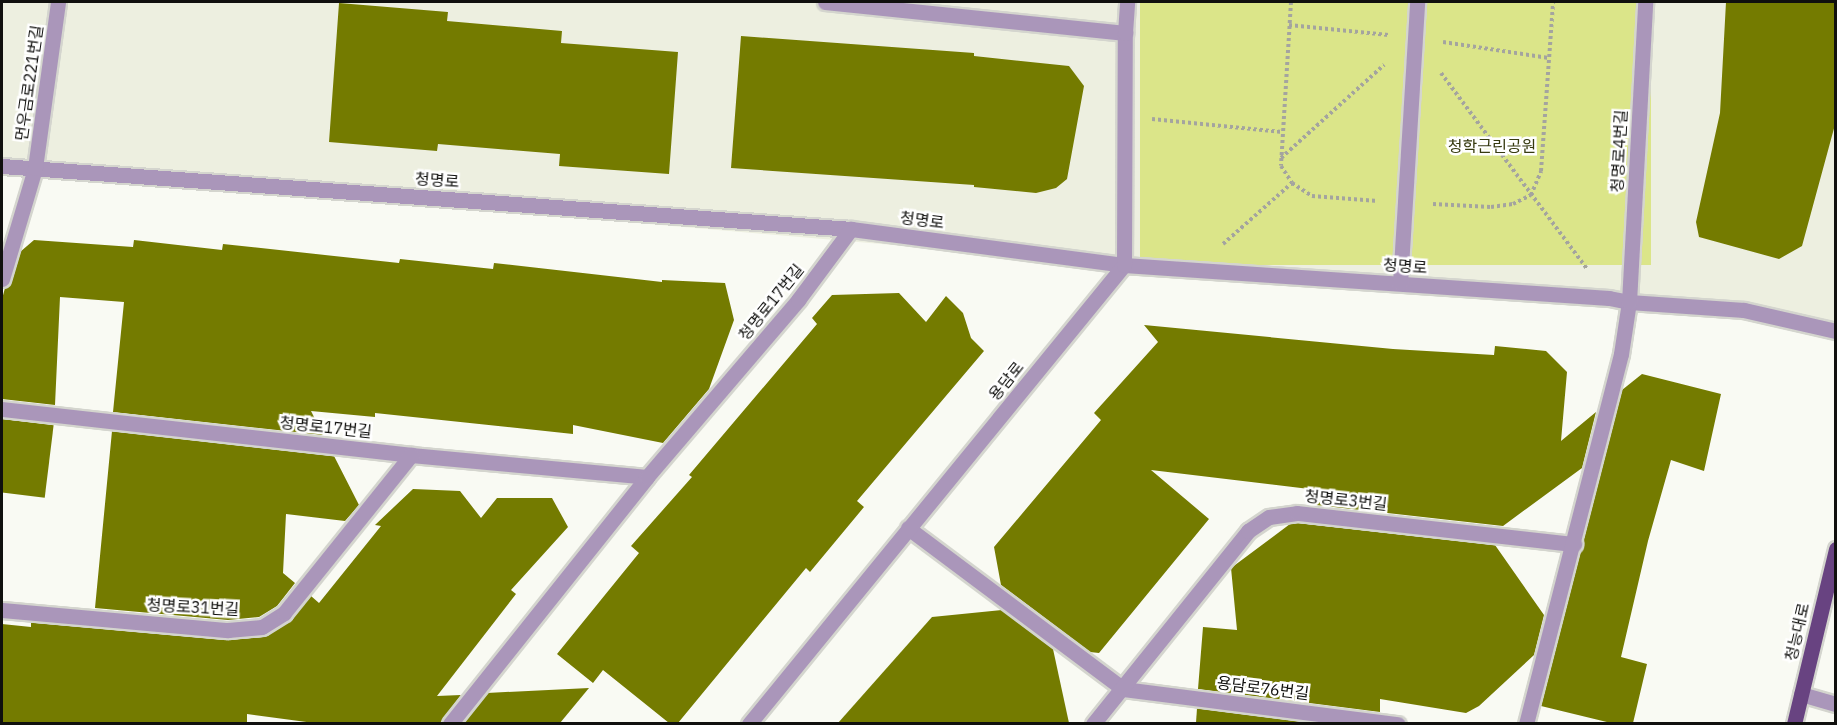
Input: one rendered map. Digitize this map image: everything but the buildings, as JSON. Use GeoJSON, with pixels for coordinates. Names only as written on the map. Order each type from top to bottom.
{"type":"FeatureCollection","features":[{"type":"Feature","properties":{"kind":"main road","name":"청능대로"},"geometry":{"type":"LineString","coordinates":[[1794,723],[1836,549]]}},
{"type":"Feature","properties":{"kind":"street","name":"먼우금로221번길"},"geometry":{"type":"LineString","coordinates":[[35,168],[58,2]]}},
{"type":"Feature","properties":{"kind":"street"},"geometry":{"type":"LineString","coordinates":[[825,2],[917,7],[1125,33]]}},
{"type":"Feature","properties":{"kind":"street"},"geometry":{"type":"LineString","coordinates":[[1124,265],[1127,2]]}},
{"type":"Feature","properties":{"kind":"street"},"geometry":{"type":"LineString","coordinates":[[1400,284],[1417,2]]}},
{"type":"Feature","properties":{"kind":"street","name":"청명로4번길"},"geometry":{"type":"LineString","coordinates":[[1629,302],[1645,2]]}},
{"type":"Feature","properties":{"kind":"street","name":"청명로"},"geometry":{"type":"LineString","coordinates":[[2,166],[851,229],[1124,265],[1609,298],[1629,302],[1744,310],[1836,331]]}},
{"type":"Feature","properties":{"kind":"street"},"geometry":{"type":"LineString","coordinates":[[2,279],[35,168]]}},
{"type":"Feature","properties":{"kind":"street","name":"청명로17번길"},"geometry":{"type":"LineString","coordinates":[[450,723],[648,477],[798,300],[851,229]]}},
{"type":"Feature","properties":{"kind":"street","name":"용담로"},"geometry":{"type":"LineString","coordinates":[[749,723],[1124,265]]}},
{"type":"Feature","properties":{"kind":"street"},"geometry":{"type":"LineString","coordinates":[[1526,723],[1574,544],[1621,354],[1629,302]]}},
{"type":"Feature","properties":{"kind":"street","name":"청명로17번길"},"geometry":{"type":"LineString","coordinates":[[2,409],[411,455],[648,477]]}},
{"type":"Feature","properties":{"kind":"street","name":"청명로31번길"},"geometry":{"type":"LineString","coordinates":[[2,610],[228,630],[262,627],[284,613],[411,455]]}},
{"type":"Feature","properties":{"kind":"street","name":"청명로3번길"},"geometry":{"type":"LineString","coordinates":[[1123,689],[1248,531],[1269,517],[1296,513],[1574,544]]}},
{"type":"Feature","properties":{"kind":"street","name":"용담로76번길"},"geometry":{"type":"LineString","coordinates":[[909,528],[1123,689],[1398,723]]}},
{"type":"Feature","properties":{"kind":"street"},"geometry":{"type":"LineString","coordinates":[[1093,723],[1123,689]]}},
{"type":"Feature","properties":{"kind":"street"},"geometry":{"type":"LineString","coordinates":[[1801,694],[1836,704]]}},
{"type":"Feature","properties":{"kind":"path"},"geometry":{"type":"LineString","coordinates":[[1291,2],[1281,166],[1292,183],[1312,196],[1491,207],[1513,204],[1532,195],[1541,171],[1553,2]]}},
{"type":"Feature","properties":{"kind":"path"},"geometry":{"type":"LineString","coordinates":[[1281,158],[1415,38],[1609,298]]}},
{"type":"Feature","properties":{"kind":"path"},"geometry":{"type":"LineString","coordinates":[[1124,116],[1282,132]]}},
{"type":"Feature","properties":{"kind":"path"},"geometry":{"type":"LineString","coordinates":[[1194,269],[1292,183]]}},
{"type":"Feature","properties":{"kind":"shaded area"},"geometry":{"type":"Polygon","coordinates":[[[2,2],[1835,2],[1835,335],[1629,302],[1124,265],[2,168],[2,2]]]}},
{"type":"Feature","properties":{"kind":"green space","name":"청학근린공원"},"geometry":{"type":"Polygon","coordinates":[[[1140,2],[1651,2],[1651,265],[1140,265],[1140,2]]]}}]}
